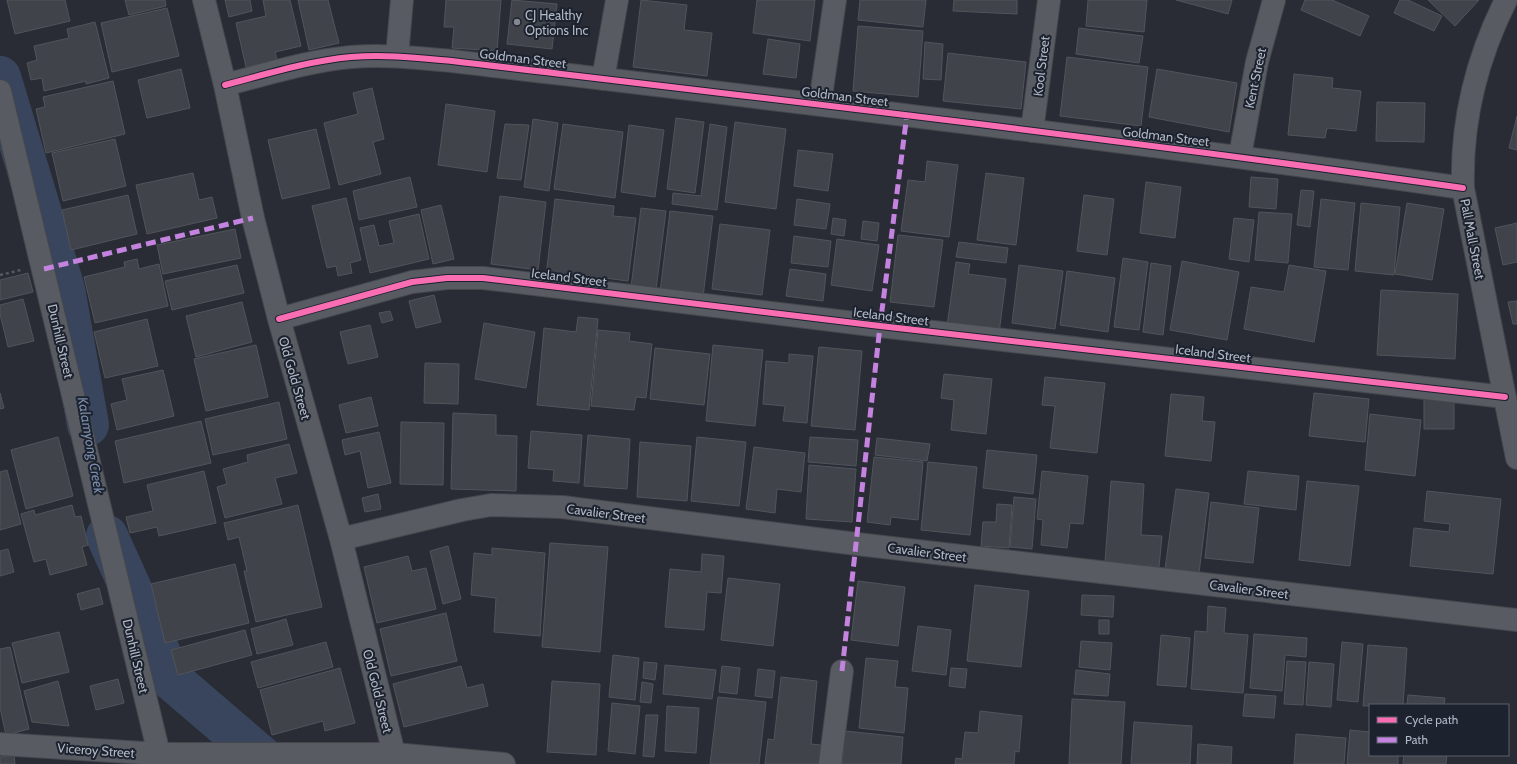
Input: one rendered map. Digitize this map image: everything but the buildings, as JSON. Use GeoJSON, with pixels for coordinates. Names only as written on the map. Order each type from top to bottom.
{"type":"FeatureCollection","features":[{"type":"Feature","properties":{"kind":"street","name":"Old Gold Street"},"geometry":{"type":"LineString","coordinates":[[204,0],[225,85],[246,190],[279,319],[341,540],[394,754]]}},
{"type":"Feature","properties":{"kind":"street"},"geometry":{"type":"LineString","coordinates":[[397,56],[402,0]]}},
{"type":"Feature","properties":{"kind":"street"},"geometry":{"type":"LineString","coordinates":[[603,79],[617,0]]}},
{"type":"Feature","properties":{"kind":"street"},"geometry":{"type":"LineString","coordinates":[[820,104],[835,0]]}},
{"type":"Feature","properties":{"kind":"street","name":"Kool Street"},"geometry":{"type":"LineString","coordinates":[[1032,131],[1049,0]]}},
{"type":"Feature","properties":{"kind":"street","name":"Kent Street"},"geometry":{"type":"LineString","coordinates":[[1240,156],[1257,62],[1274,0]]}},
{"type":"Feature","properties":{"kind":"street","name":"Pall Mall Street"},"geometry":{"type":"LineString","coordinates":[[1506,0],[1490,32],[1475,80],[1462,162],[1463,188],[1517,458]]}},
{"type":"Feature","properties":{"kind":"street","name":"Goldman Street"},"geometry":{"type":"LineString","coordinates":[[225,85],[306,64],[351,57],[397,56],[820,104],[1240,156],[1463,188]]}},
{"type":"Feature","properties":{"kind":"street","name":"Dunhill Street"},"geometry":{"type":"LineString","coordinates":[[0,91],[159,754]]}},
{"type":"Feature","properties":{"kind":"street","name":"Iceland Street"},"geometry":{"type":"LineString","coordinates":[[279,319],[412,282],[447,278],[483,278],[873,325],[1505,397]]}},
{"type":"Feature","properties":{"kind":"street","name":"Cavalier Street"},"geometry":{"type":"LineString","coordinates":[[341,540],[435,515],[491,505],[562,507],[856,544],[1517,620]]}},
{"type":"Feature","properties":{"kind":"street"},"geometry":{"type":"LineString","coordinates":[[830,764],[842,671]]}},
{"type":"Feature","properties":{"kind":"street","name":"Viceroy Street"},"geometry":{"type":"LineString","coordinates":[[0,744],[159,754],[394,754],[504,764]]}},
{"type":"Feature","properties":{"kind":"waterway","name":"Kalamyong Creek"},"geometry":{"type":"LineString","coordinates":[[0,77],[64,289],[88,425]]}},
{"type":"Feature","properties":{"kind":"waterway","name":"Kalamyong Creek"},"geometry":{"type":"LineString","coordinates":[[107,536],[172,680],[270,764]]}},
{"type":"Feature","properties":{"kind":"marked path"},"geometry":{"type":"LineString","coordinates":[[842,671],[880,326],[907,114]]}},
{"type":"Feature","properties":{"kind":"marked path"},"geometry":{"type":"LineString","coordinates":[[44,269],[253,218]]}},
{"type":"Feature","properties":{"kind":"cycle path"},"geometry":{"type":"LineString","coordinates":[[225,85],[288,68],[351,57],[389,56],[452,61],[958,122],[1337,170],[1463,188]]}},
{"type":"Feature","properties":{"kind":"cycle path"},"geometry":{"type":"LineString","coordinates":[[279,319],[412,282],[447,278],[483,278],[880,326],[1505,397]]}},
{"type":"Feature","properties":{"kind":"place","name":"CJ Healthy Options Inc"},"geometry":{"type":"Point","coordinates":[517,22]}}]}
